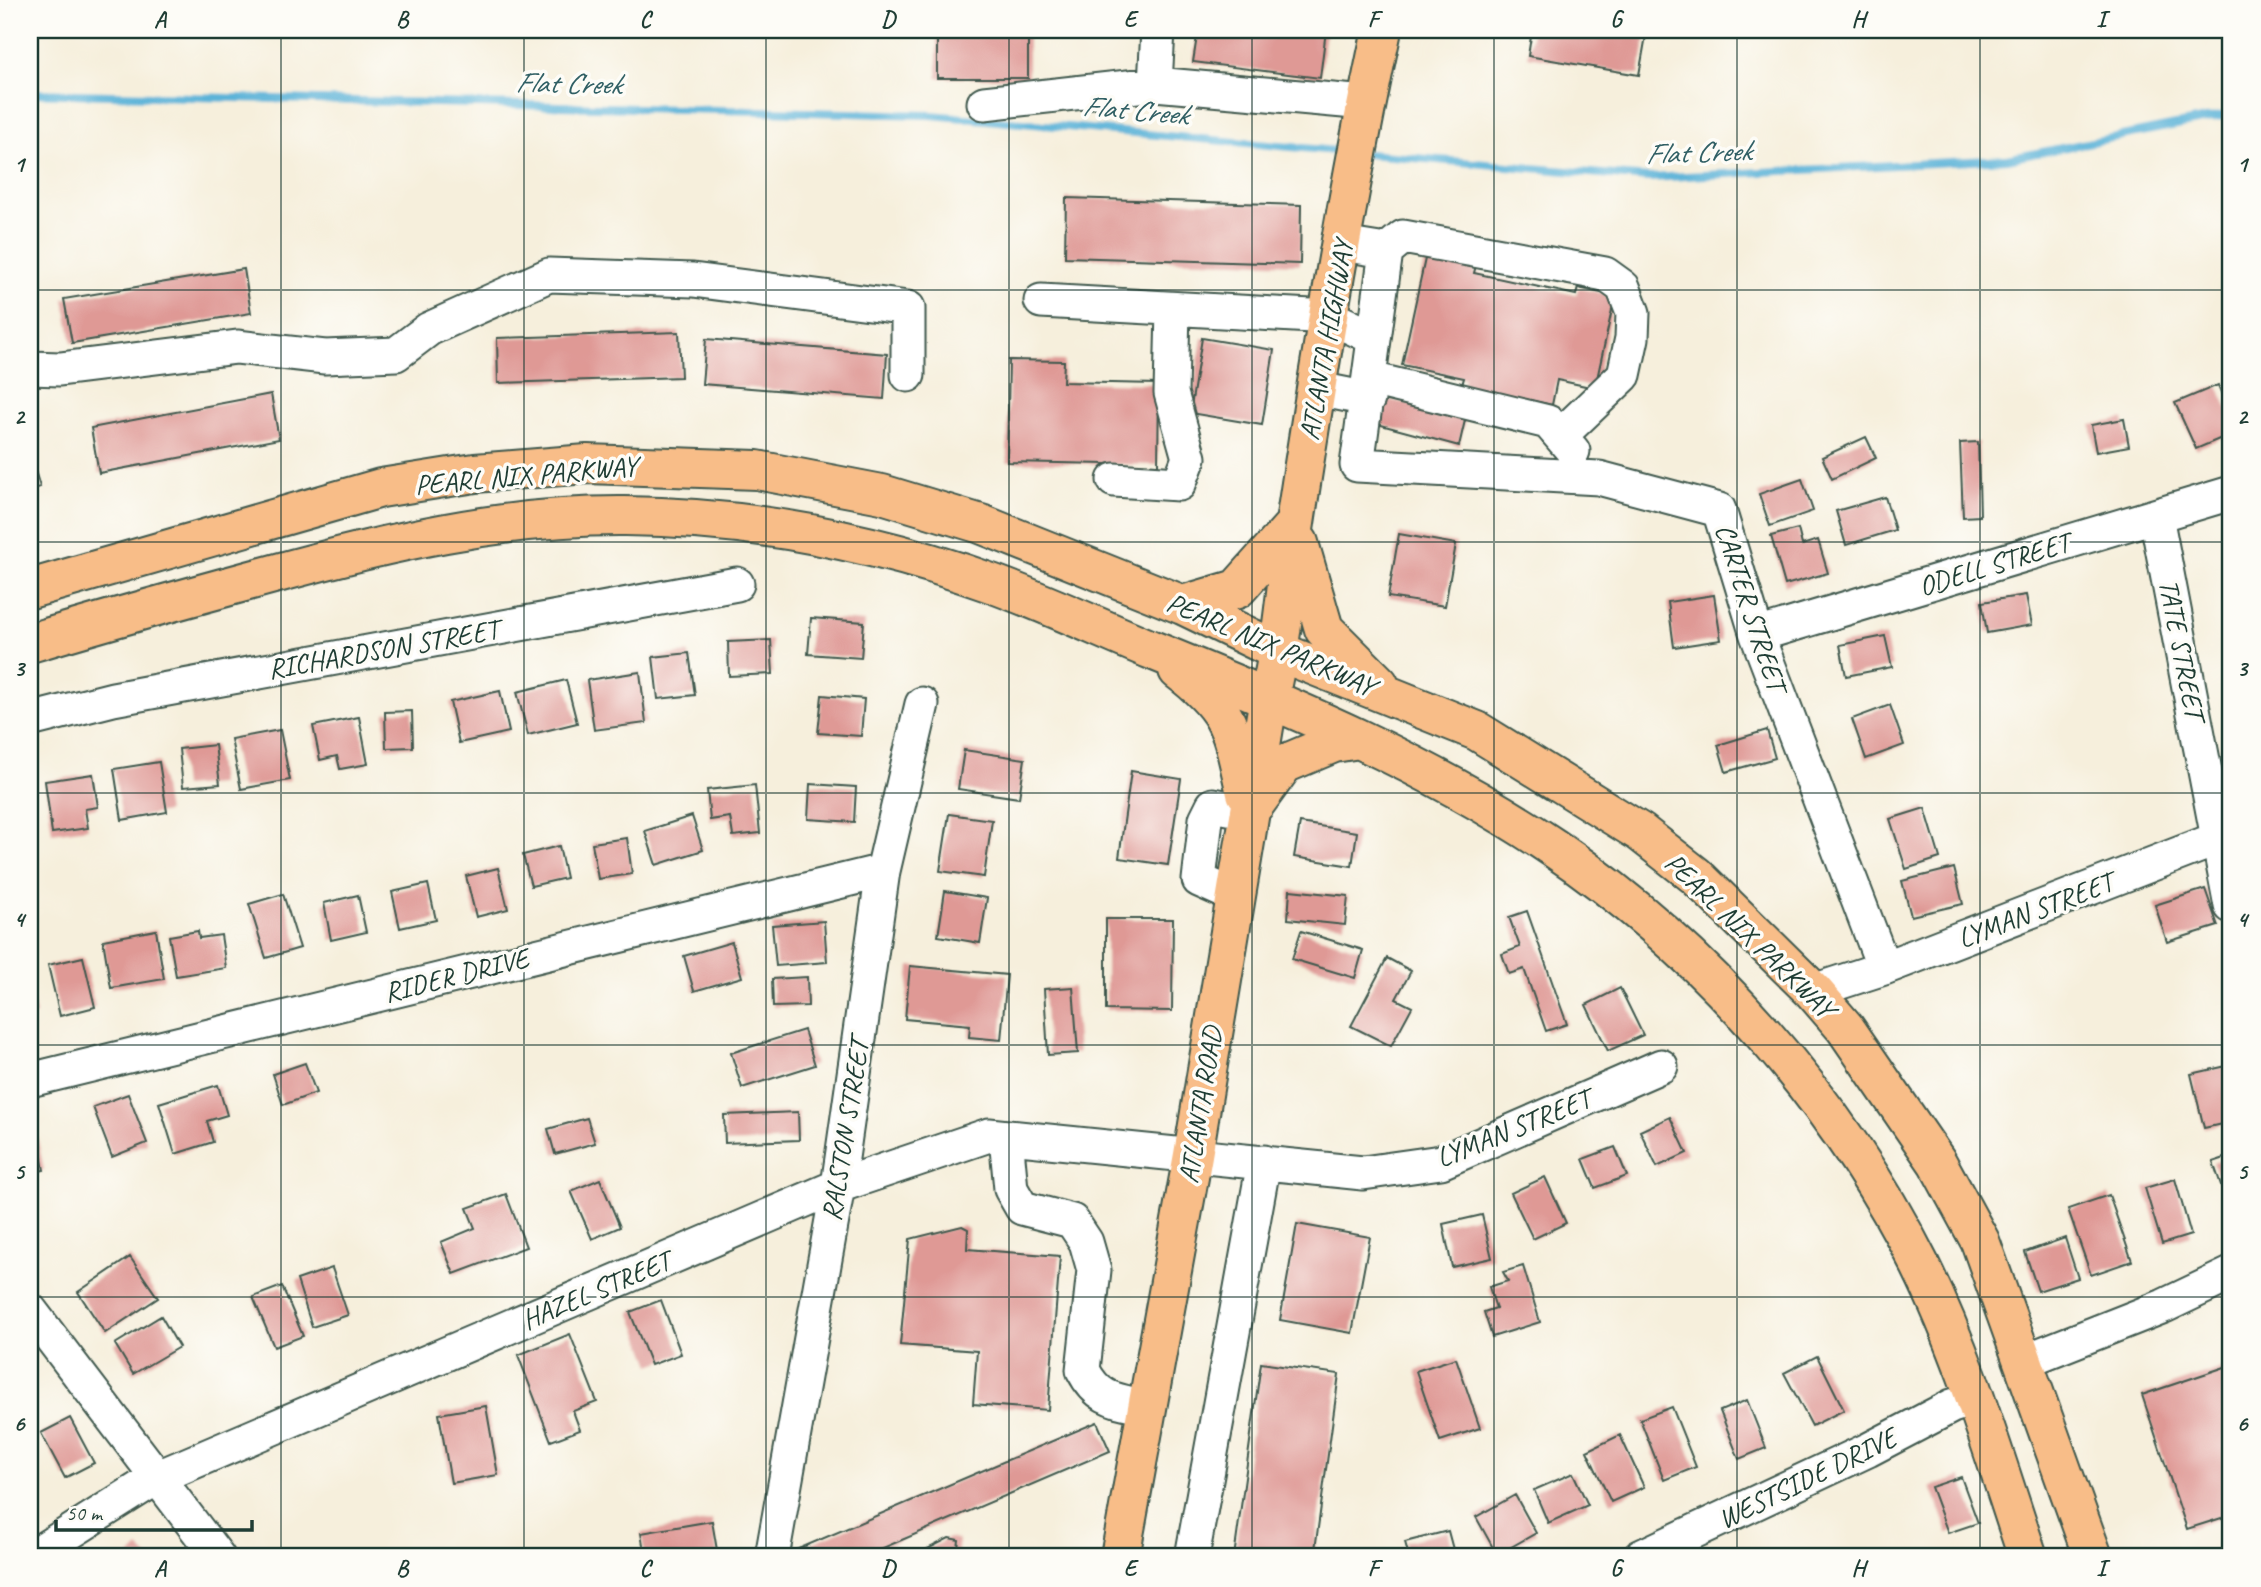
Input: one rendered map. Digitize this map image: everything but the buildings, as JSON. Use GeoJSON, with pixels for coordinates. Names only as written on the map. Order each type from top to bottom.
{"type":"FeatureCollection","features":[{"type":"Feature","properties":{"kind":"main road","name":"ATLANTA HIGHWAY"},"geometry":{"type":"LineString","coordinates":[[1280,652],[1294,525],[1364,117],[1382,30]]}},
{"type":"Feature","properties":{"kind":"main road","name":"PEARL NIX PARKWAY"},"geometry":{"type":"LineString","coordinates":[[30,589],[381,488],[475,473],[550,467],[667,465],[757,470],[882,494],[1048,548],[1183,605],[1280,652],[1477,731],[1640,832],[1696,876],[1812,991],[1845,1028],[1937,1162],[1980,1241],[2093,1557]]}},
{"type":"Feature","properties":{"kind":"main road","name":"PEARL NIX PARKWAY"},"geometry":{"type":"LineString","coordinates":[[30,643],[334,557],[425,536],[522,520],[622,516],[722,520],[821,536],[992,583],[1269,697],[1359,739],[1472,799],[1555,849],[1653,924],[1765,1035],[1801,1077],[1882,1195],[1921,1269],[1975,1399],[2028,1557]]}},
{"type":"Feature","properties":{"kind":"main road"},"geometry":{"type":"LineString","coordinates":[[1183,605],[1237,589],[1294,525]]}},
{"type":"Feature","properties":{"kind":"main road"},"geometry":{"type":"LineString","coordinates":[[1294,525],[1324,629],[1390,695]]}},
{"type":"Feature","properties":{"kind":"main road"},"geometry":{"type":"LineString","coordinates":[[1153,650],[1207,692],[1231,727],[1250,812]]}},
{"type":"Feature","properties":{"kind":"main road","name":"ATLANTA ROAD"},"geometry":{"type":"LineString","coordinates":[[1120,1557],[1193,1155],[1269,697],[1280,652]]}},
{"type":"Feature","properties":{"kind":"main road"},"geometry":{"type":"LineString","coordinates":[[1250,812],[1284,764],[1334,743],[1359,739]]}},
{"type":"Feature","properties":{"kind":"street"},"geometry":{"type":"LineString","coordinates":[[1155,84],[1158,30]]}},
{"type":"Feature","properties":{"kind":"street"},"geometry":{"type":"LineString","coordinates":[[984,103],[1155,84],[1364,117]]}},
{"type":"Feature","properties":{"kind":"street"},"geometry":{"type":"LineString","coordinates":[[1344,236],[1386,251]]}},
{"type":"Feature","properties":{"kind":"street"},"geometry":{"type":"LineString","coordinates":[[1369,389],[1372,337],[1386,251],[1404,237],[1605,274],[1623,287],[1633,313],[1632,338],[1624,375],[1560,435]]}},
{"type":"Feature","properties":{"kind":"street"},"geometry":{"type":"LineString","coordinates":[[30,368],[60,369],[237,346],[326,357],[396,354],[429,328],[549,275],[693,280],[908,308],[908,375]]}},
{"type":"Feature","properties":{"kind":"street"},"geometry":{"type":"LineString","coordinates":[[1041,301],[1329,317],[1372,337]]}},
{"type":"Feature","properties":{"kind":"street"},"geometry":{"type":"LineString","coordinates":[[1114,480],[1179,484],[1189,458],[1171,393],[1173,309]]}},
{"type":"Feature","properties":{"kind":"street"},"geometry":{"type":"LineString","coordinates":[[1318,389],[1369,389],[1548,422],[1571,445],[1585,477]]}},
{"type":"Feature","properties":{"kind":"street","name":"CARTER STREET"},"geometry":{"type":"LineString","coordinates":[[1369,389],[1357,465],[1599,478],[1719,510],[1757,635],[1884,968]]}},
{"type":"Feature","properties":{"kind":"street","name":"ODELL STREET"},"geometry":{"type":"LineString","coordinates":[[1757,635],[2231,493]]}},
{"type":"Feature","properties":{"kind":"street","name":"TATE STREET"},"geometry":{"type":"LineString","coordinates":[[2157,516],[2231,906]]}},
{"type":"Feature","properties":{"kind":"street","name":"RICHARDSON STREET"},"geometry":{"type":"LineString","coordinates":[[30,720],[113,699],[737,584]]}},
{"type":"Feature","properties":{"kind":"street","name":"RALSTON STREET"},"geometry":{"type":"LineString","coordinates":[[772,1557],[838,1186],[883,871],[922,704]]}},
{"type":"Feature","properties":{"kind":"street","name":"LYMAN STREET"},"geometry":{"type":"LineString","coordinates":[[1812,991],[1884,968],[2217,839]]}},
{"type":"Feature","properties":{"kind":"street","name":"RIDER DRIVE"},"geometry":{"type":"LineString","coordinates":[[30,1080],[883,871]]}},
{"type":"Feature","properties":{"kind":"street","name":"LYMAN STREET"},"geometry":{"type":"LineString","coordinates":[[1193,1155],[1363,1173],[1441,1162],[1661,1066]]}},
{"type":"Feature","properties":{"kind":"street","name":"HAZEL STREET"},"geometry":{"type":"LineString","coordinates":[[31,1557],[156,1478],[838,1186],[989,1135],[1193,1155]]}},
{"type":"Feature","properties":{"kind":"street"},"geometry":{"type":"LineString","coordinates":[[1006,1137],[1011,1189],[1022,1208],[1072,1221],[1086,1242],[1094,1270],[1083,1370],[1090,1384],[1099,1394],[1147,1407]]}},
{"type":"Feature","properties":{"kind":"street"},"geometry":{"type":"LineString","coordinates":[[1192,1557],[1264,1162]]}},
{"type":"Feature","properties":{"kind":"street"},"geometry":{"type":"LineString","coordinates":[[2022,1362],[2164,1306],[2231,1274]]}},
{"type":"Feature","properties":{"kind":"street"},"geometry":{"type":"LineString","coordinates":[[30,1310],[41,1347],[156,1478],[218,1557]]}},
{"type":"Feature","properties":{"kind":"street","name":"WESTSIDE DRIVE"},"geometry":{"type":"LineString","coordinates":[[1640,1557],[1868,1450],[1952,1406],[1975,1399]]}},
{"type":"Feature","properties":{"kind":"waterway","name":"Flat Creek"},"geometry":{"type":"LineString","coordinates":[[30,93],[931,115],[1348,152]]}},
{"type":"Feature","properties":{"kind":"waterway","name":"Flat Creek"},"geometry":{"type":"LineString","coordinates":[[1368,154],[1649,178],[2007,159],[2231,114]]}}]}
